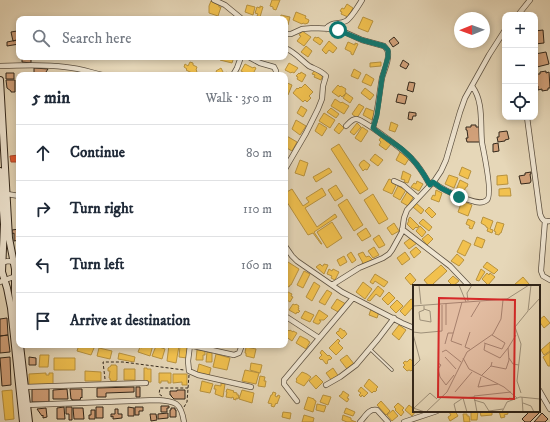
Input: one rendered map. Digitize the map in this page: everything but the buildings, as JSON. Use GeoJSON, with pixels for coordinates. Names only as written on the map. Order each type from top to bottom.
{"type":"FeatureCollection","features":[{"type":"Feature","properties":{"kind":"main road"},"geometry":{"type":"LineString","coordinates":[[0,80],[10,238],[15,269],[16,288]]}},
{"type":"Feature","properties":{"kind":"main road"},"geometry":{"type":"LineString","coordinates":[[0,171],[4,224],[4,254],[1,263],[2,280],[10,301],[23,422]]}},
{"type":"Feature","properties":{"kind":"main road"},"geometry":{"type":"LineString","coordinates":[[20,348],[29,422]]}},
{"type":"Feature","properties":{"kind":"street"},"geometry":{"type":"LineString","coordinates":[[214,0],[225,4],[239,16]]}},
{"type":"Feature","properties":{"kind":"street"},"geometry":{"type":"LineString","coordinates":[[326,29],[330,25],[347,21],[362,0]]}},
{"type":"Feature","properties":{"kind":"street"},"geometry":{"type":"LineString","coordinates":[[520,12],[530,0]]}},
{"type":"Feature","properties":{"kind":"street"},"geometry":{"type":"LineString","coordinates":[[288,34],[302,29],[342,31],[362,40],[384,46],[388,50],[388,57],[382,78],[377,115],[373,128]]}},
{"type":"Feature","properties":{"kind":"street"},"geometry":{"type":"LineString","coordinates":[[332,285],[359,268],[389,254],[401,235],[404,215],[407,210],[432,184],[441,171],[446,160],[465,98],[502,34]]}},
{"type":"Feature","properties":{"kind":"street"},"geometry":{"type":"LineString","coordinates":[[288,49],[294,52],[310,66],[326,74],[326,77],[323,86],[322,99],[318,109],[288,163]]}},
{"type":"Feature","properties":{"kind":"street"},"geometry":{"type":"LineString","coordinates":[[235,72],[239,60]]}},
{"type":"Feature","properties":{"kind":"street"},"geometry":{"type":"LineString","coordinates":[[254,60],[274,67],[276,72]]}},
{"type":"Feature","properties":{"kind":"street"},"geometry":{"type":"LineString","coordinates":[[0,66],[57,66],[76,68],[91,72]]}},
{"type":"Feature","properties":{"kind":"street"},"geometry":{"type":"LineString","coordinates":[[346,126],[355,119],[361,120],[402,149],[419,166],[432,184],[459,197],[480,203],[485,202],[489,197],[489,184],[481,133],[479,104],[477,95],[472,86]]}},
{"type":"Feature","properties":{"kind":"street"},"geometry":{"type":"LineString","coordinates":[[527,120],[540,214],[541,218],[548,221],[541,271],[543,276],[550,280]]}},
{"type":"Feature","properties":{"kind":"street"},"geometry":{"type":"LineString","coordinates":[[394,181],[403,185],[418,198]]}},
{"type":"Feature","properties":{"kind":"street"},"geometry":{"type":"LineString","coordinates":[[7,194],[16,196]]}},
{"type":"Feature","properties":{"kind":"street"},"geometry":{"type":"LineString","coordinates":[[402,229],[450,266],[468,285]]}},
{"type":"Feature","properties":{"kind":"street"},"geometry":{"type":"LineString","coordinates":[[288,250],[298,261],[332,285],[354,298],[413,328]]}},
{"type":"Feature","properties":{"kind":"street"},"geometry":{"type":"LineString","coordinates":[[1,263],[9,261],[14,262]]}},
{"type":"Feature","properties":{"kind":"street"},"geometry":{"type":"LineString","coordinates":[[2,280],[10,279],[15,276]]}},
{"type":"Feature","properties":{"kind":"street"},"geometry":{"type":"LineString","coordinates":[[297,401],[284,384],[284,380],[354,298]]}},
{"type":"Feature","properties":{"kind":"street"},"geometry":{"type":"LineString","coordinates":[[288,318],[319,338]]}},
{"type":"Feature","properties":{"kind":"street"},"geometry":{"type":"LineString","coordinates":[[326,385],[356,365],[394,318]]}},
{"type":"Feature","properties":{"kind":"street"},"geometry":{"type":"LineString","coordinates":[[190,348],[188,361],[189,371],[198,375],[251,386]]}},
{"type":"Feature","properties":{"kind":"street"},"geometry":{"type":"LineString","coordinates":[[204,348],[236,355],[239,353],[241,348]]}},
{"type":"Feature","properties":{"kind":"street"},"geometry":{"type":"LineString","coordinates":[[25,387],[146,383]]}},
{"type":"Feature","properties":{"kind":"street"},"geometry":{"type":"LineString","coordinates":[[540,392],[550,409]]}},
{"type":"Feature","properties":{"kind":"street"},"geometry":{"type":"LineString","coordinates":[[27,405],[170,400],[181,410],[184,422]]}},
{"type":"Feature","properties":{"kind":"street"},"geometry":{"type":"LineString","coordinates":[[360,422],[370,410],[374,409],[377,410],[388,422]]}},
{"type":"Feature","properties":{"kind":"street"},"geometry":{"type":"LineString","coordinates":[[404,422],[434,412]]}},
{"type":"Feature","properties":{"kind":"lane"},"geometry":{"type":"LineString","coordinates":[[370,349],[392,370]]}},
{"type":"Feature","properties":{"kind":"path"},"geometry":{"type":"LineString","coordinates":[[105,379],[103,362],[123,362],[189,371],[187,402],[181,410]]}},
{"type":"Feature","properties":{"kind":"path"},"geometry":{"type":"LineString","coordinates":[[170,400],[159,394],[160,388],[188,388]]}},
{"type":"Feature","properties":{"kind":"route"},"geometry":{"type":"LineString","coordinates":[[338,30],[362,40],[384,46],[388,50],[388,60],[382,78],[377,115],[373,128],[402,149],[419,166],[430,185],[433,182],[459,197]]}}]}
